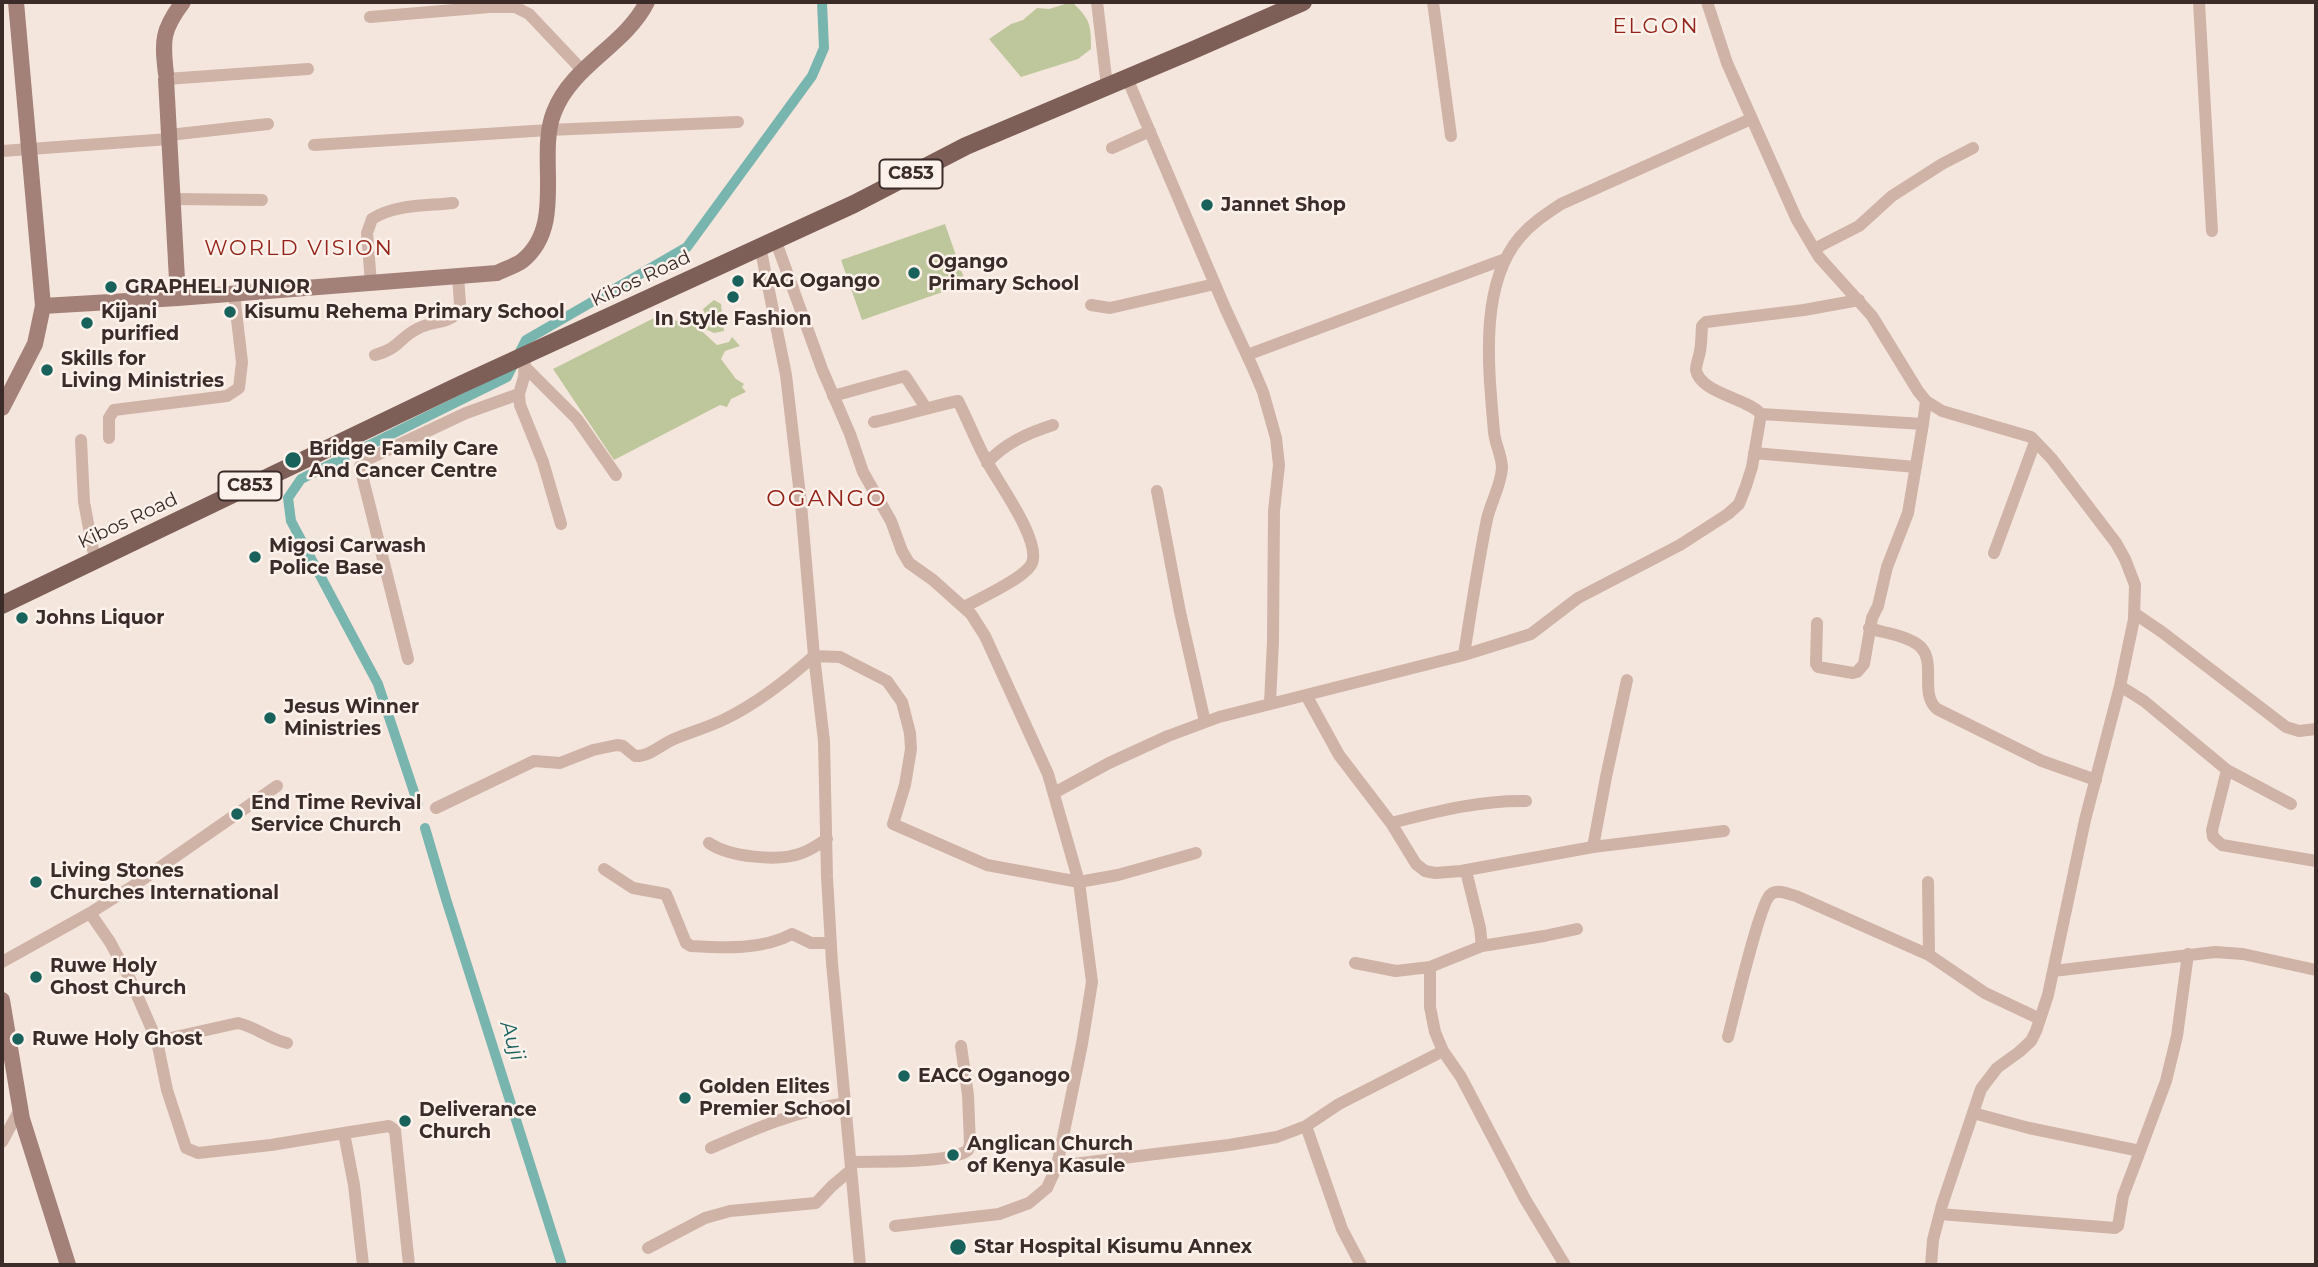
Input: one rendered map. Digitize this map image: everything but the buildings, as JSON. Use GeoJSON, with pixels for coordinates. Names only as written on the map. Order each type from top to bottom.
{"type":"FeatureCollection","features":[{"type":"Feature","properties":{"kind":"main road","name":"Kibos Road"},"geometry":{"type":"LineString","coordinates":[[2,605],[499,368],[524,359],[854,204],[966,146],[1303,2]]}},
{"type":"Feature","properties":{"kind":"street"},"geometry":{"type":"LineString","coordinates":[[178,298],[164,35],[169,20],[183,2]]}},
{"type":"Feature","properties":{"kind":"street"},"geometry":{"type":"LineString","coordinates":[[43,306],[497,273],[522,261],[537,242],[547,217],[549,130],[563,93],[582,70],[625,32],[647,2]]}},
{"type":"Feature","properties":{"kind":"street"},"geometry":{"type":"LineString","coordinates":[[1097,2],[1107,86]]}},
{"type":"Feature","properties":{"kind":"street"},"geometry":{"type":"LineString","coordinates":[[1433,2],[1451,136]]}},
{"type":"Feature","properties":{"kind":"street"},"geometry":{"type":"LineString","coordinates":[[1707,2],[1727,63],[1751,119],[1797,220],[1814,249],[1872,316],[1926,401],[1941,411],[2031,437],[2052,459],[2116,543],[2135,585],[2134,613],[2120,685],[2040,1018],[2026,1047],[1997,1068],[1986,1080],[1940,1214],[1933,1240],[1931,1265]]}},
{"type":"Feature","properties":{"kind":"street"},"geometry":{"type":"LineString","coordinates":[[2199,2],[2212,231]]}},
{"type":"Feature","properties":{"kind":"street"},"geometry":{"type":"LineString","coordinates":[[370,17],[514,4],[529,13],[582,70]]}},
{"type":"Feature","properties":{"kind":"street"},"geometry":{"type":"LineString","coordinates":[[2,408],[35,344],[43,306],[29,151],[12,13]]}},
{"type":"Feature","properties":{"kind":"street"},"geometry":{"type":"LineString","coordinates":[[166,77],[308,69]]}},
{"type":"Feature","properties":{"kind":"street"},"geometry":{"type":"LineString","coordinates":[[1127,78],[1247,355],[1276,438],[1279,466],[1274,511],[1270,703]]}},
{"type":"Feature","properties":{"kind":"street"},"geometry":{"type":"LineString","coordinates":[[1464,655],[1484,532],[1502,469],[1495,440],[1490,340],[1493,295],[1505,259],[1518,239],[1534,222],[1561,204],[1751,119]]}},
{"type":"Feature","properties":{"kind":"street"},"geometry":{"type":"LineString","coordinates":[[314,145],[549,130],[738,122]]}},
{"type":"Feature","properties":{"kind":"street"},"geometry":{"type":"LineString","coordinates":[[2,151],[29,151],[169,137],[268,124]]}},
{"type":"Feature","properties":{"kind":"street"},"geometry":{"type":"LineString","coordinates":[[1112,148],[1150,131]]}},
{"type":"Feature","properties":{"kind":"street"},"geometry":{"type":"LineString","coordinates":[[1814,249],[1858,226],[1892,196],[1973,148]]}},
{"type":"Feature","properties":{"kind":"street"},"geometry":{"type":"LineString","coordinates":[[173,199],[262,200]]}},
{"type":"Feature","properties":{"kind":"street"},"geometry":{"type":"LineString","coordinates":[[371,283],[367,233],[372,219],[398,209],[453,203]]}},
{"type":"Feature","properties":{"kind":"street"},"geometry":{"type":"LineString","coordinates":[[768,243],[850,434],[863,472],[891,521],[902,551],[909,563],[964,607],[985,636],[1028,728],[1054,793],[1079,883],[1092,982],[1057,1166],[1047,1188],[1021,1208],[981,1217],[895,1226]]}},
{"type":"Feature","properties":{"kind":"street"},"geometry":{"type":"LineString","coordinates":[[768,243],[788,387],[824,741],[831,943],[860,1265]]}},
{"type":"Feature","properties":{"kind":"street"},"geometry":{"type":"LineString","coordinates":[[1247,355],[1505,259]]}},
{"type":"Feature","properties":{"kind":"street"},"geometry":{"type":"LineString","coordinates":[[375,355],[390,351],[419,328],[452,319],[458,313],[460,304],[458,276]]}},
{"type":"Feature","properties":{"kind":"street"},"geometry":{"type":"LineString","coordinates":[[1091,305],[1110,308],[1215,284]]}},
{"type":"Feature","properties":{"kind":"street"},"geometry":{"type":"LineString","coordinates":[[109,438],[108,418],[114,410],[227,396],[239,388],[242,362],[234,294]]}},
{"type":"Feature","properties":{"kind":"street"},"geometry":{"type":"LineString","coordinates":[[1859,300],[1706,322],[1702,326],[1702,344],[1696,367],[1701,379],[1715,389],[1755,407],[1761,414],[1923,424]]}},
{"type":"Feature","properties":{"kind":"street"},"geometry":{"type":"LineString","coordinates":[[524,359],[520,405],[543,462],[561,524]]}},
{"type":"Feature","properties":{"kind":"street"},"geometry":{"type":"LineString","coordinates":[[524,359],[577,419],[615,475]]}},
{"type":"Feature","properties":{"kind":"street"},"geometry":{"type":"LineString","coordinates":[[833,396],[905,376],[926,408]]}},
{"type":"Feature","properties":{"kind":"street"},"geometry":{"type":"LineString","coordinates":[[408,659],[360,467],[362,462],[466,413],[519,394]]}},
{"type":"Feature","properties":{"kind":"street"},"geometry":{"type":"LineString","coordinates":[[874,422],[958,401],[987,463],[1016,509],[1031,541],[1033,562],[1026,572],[964,607]]}},
{"type":"Feature","properties":{"kind":"street"},"geometry":{"type":"LineString","coordinates":[[1817,623],[1818,667],[1853,673],[1860,670],[1864,664],[1869,628],[1878,606],[1887,567],[1908,513],[1926,401]]}},
{"type":"Feature","properties":{"kind":"street"},"geometry":{"type":"LineString","coordinates":[[1054,793],[1110,763],[1205,722],[1270,703],[1464,655],[1531,634],[1578,598],[1680,545],[1739,504],[1746,486],[1761,414]]}},
{"type":"Feature","properties":{"kind":"street"},"geometry":{"type":"LineString","coordinates":[[987,463],[998,450],[1029,433],[1054,425]]}},
{"type":"Feature","properties":{"kind":"street"},"geometry":{"type":"LineString","coordinates":[[82,440],[84,502],[95,560]]}},
{"type":"Feature","properties":{"kind":"street"},"geometry":{"type":"LineString","coordinates":[[1994,553],[2035,442]]}},
{"type":"Feature","properties":{"kind":"street"},"geometry":{"type":"LineString","coordinates":[[1754,453],[1916,467]]}},
{"type":"Feature","properties":{"kind":"street"},"geometry":{"type":"LineString","coordinates":[[1157,491],[1177,599],[1205,722]]}},
{"type":"Feature","properties":{"kind":"street"},"geometry":{"type":"LineString","coordinates":[[2,612],[73,578]]}},
{"type":"Feature","properties":{"kind":"street"},"geometry":{"type":"LineString","coordinates":[[2134,613],[2286,727],[2299,731],[2316,729]]}},
{"type":"Feature","properties":{"kind":"street"},"geometry":{"type":"LineString","coordinates":[[1869,628],[1909,639],[1920,646],[1925,653],[1929,673],[1928,698],[1930,704],[1937,709],[2042,761],[2096,780]]}},
{"type":"Feature","properties":{"kind":"street"},"geometry":{"type":"LineString","coordinates":[[436,808],[534,761],[560,763],[593,750],[617,745],[623,746],[635,756],[644,755],[674,739],[721,721],[752,704],[814,656],[840,657],[887,681],[902,702],[911,749],[905,785],[893,824],[987,865],[1079,883],[1196,853]]}},
{"type":"Feature","properties":{"kind":"street"},"geometry":{"type":"LineString","coordinates":[[1593,847],[1627,680]]}},
{"type":"Feature","properties":{"kind":"street"},"geometry":{"type":"LineString","coordinates":[[2120,685],[2144,701],[2227,770],[2291,804]]}},
{"type":"Feature","properties":{"kind":"street"},"geometry":{"type":"LineString","coordinates":[[1306,695],[1339,755],[1391,823],[1420,868],[1435,873],[1593,847],[1724,831]]}},
{"type":"Feature","properties":{"kind":"street"},"geometry":{"type":"LineString","coordinates":[[2227,770],[2212,830],[2216,841],[2222,845],[2316,861]]}},
{"type":"Feature","properties":{"kind":"street"},"geometry":{"type":"LineString","coordinates":[[2,962],[133,886],[277,786]]}},
{"type":"Feature","properties":{"kind":"street"},"geometry":{"type":"LineString","coordinates":[[1391,823],[1473,804],[1526,801]]}},
{"type":"Feature","properties":{"kind":"street"},"geometry":{"type":"LineString","coordinates":[[709,843],[718,850],[781,858],[801,854],[827,839]]}},
{"type":"Feature","properties":{"kind":"street"},"geometry":{"type":"LineString","coordinates":[[604,869],[633,888],[666,894],[687,943],[691,946],[750,946],[774,943],[792,934],[811,943],[831,943]]}},
{"type":"Feature","properties":{"kind":"street"},"geometry":{"type":"LineString","coordinates":[[1466,870],[1482,946]]}},
{"type":"Feature","properties":{"kind":"street"},"geometry":{"type":"LineString","coordinates":[[1928,882],[1929,955]]}},
{"type":"Feature","properties":{"kind":"street"},"geometry":{"type":"LineString","coordinates":[[1728,1037],[1760,919],[1768,897],[1777,891],[1796,896],[1929,955],[1985,993],[2040,1018]]}},
{"type":"Feature","properties":{"kind":"street"},"geometry":{"type":"LineString","coordinates":[[90,913],[130,979],[157,1041],[167,1090],[186,1148],[198,1153],[271,1145],[389,1126],[395,1130],[409,1265]]}},
{"type":"Feature","properties":{"kind":"street"},"geometry":{"type":"LineString","coordinates":[[1355,963],[1396,971],[1430,967],[1482,946],[1577,929]]}},
{"type":"Feature","properties":{"kind":"street"},"geometry":{"type":"LineString","coordinates":[[2053,971],[2215,952],[2243,954],[2316,970]]}},
{"type":"Feature","properties":{"kind":"street"},"geometry":{"type":"LineString","coordinates":[[1940,1214],[2115,1228],[2118,1226],[2123,1196],[2166,1081],[2177,1036],[2188,954]]}},
{"type":"Feature","properties":{"kind":"street"},"geometry":{"type":"LineString","coordinates":[[1430,967],[1430,1007],[1435,1032],[1443,1051],[1461,1077],[1525,1199],[1566,1265]]}},
{"type":"Feature","properties":{"kind":"street"},"geometry":{"type":"LineString","coordinates":[[2,1000],[20,1109],[68,1265]]}},
{"type":"Feature","properties":{"kind":"street"},"geometry":{"type":"LineString","coordinates":[[157,1041],[238,1023],[250,1026],[276,1040],[287,1042]]}},
{"type":"Feature","properties":{"kind":"street"},"geometry":{"type":"LineString","coordinates":[[648,1248],[705,1218],[730,1211],[816,1203],[851,1166],[935,1159],[956,1156],[968,1150],[968,1095],[961,1046]]}},
{"type":"Feature","properties":{"kind":"street"},"geometry":{"type":"LineString","coordinates":[[1057,1166],[1277,1137],[1306,1126],[1339,1104],[1443,1051]]}},
{"type":"Feature","properties":{"kind":"street"},"geometry":{"type":"LineString","coordinates":[[711,1148],[787,1116],[812,1108],[846,1103]]}},
{"type":"Feature","properties":{"kind":"street"},"geometry":{"type":"LineString","coordinates":[[2,1142],[20,1109]]}},
{"type":"Feature","properties":{"kind":"street"},"geometry":{"type":"LineString","coordinates":[[1973,1112],[2029,1128],[2140,1151]]}},
{"type":"Feature","properties":{"kind":"street"},"geometry":{"type":"LineString","coordinates":[[1306,1126],[1342,1228],[1361,1265]]}},
{"type":"Feature","properties":{"kind":"street"},"geometry":{"type":"LineString","coordinates":[[344,1133],[354,1185],[363,1265]]}},
{"type":"Feature","properties":{"kind":"green space"},"geometry":{"type":"Polygon","coordinates":[[[1072,2],[1086,18],[1091,34],[1091,49],[1078,59],[1021,77],[989,39],[1011,24],[1023,20],[1037,8],[1049,9],[1072,2]]]}},
{"type":"Feature","properties":{"kind":"green space"},"geometry":{"type":"Polygon","coordinates":[[[945,224],[966,284],[862,320],[841,260],[945,224]]]}},
{"type":"Feature","properties":{"kind":"green space"},"geometry":{"type":"Polygon","coordinates":[[[714,300],[721,304],[724,331],[714,333],[703,328],[700,322],[705,315],[703,309],[714,300]]]}},
{"type":"Feature","properties":{"kind":"green space"},"geometry":{"type":"Polygon","coordinates":[[[668,311],[676,321],[694,325],[717,345],[729,342],[732,337],[740,346],[725,351],[721,359],[736,379],[744,384],[742,387],[746,392],[731,399],[727,407],[720,405],[614,460],[553,369],[668,311]]]}},
{"type":"Feature","properties":{"kind":"waterway"},"geometry":{"type":"LineString","coordinates":[[418,804],[378,684],[291,521],[288,498],[301,479],[507,377],[526,340],[687,247],[812,76],[824,48],[822,2]]}},
{"type":"Feature","properties":{"kind":"waterway","name":"Auji"},"geometry":{"type":"LineString","coordinates":[[425,828],[562,1265]]}},
{"type":"Feature","properties":{"kind":"place","name":"Jannet Shop"},"geometry":{"type":"Point","coordinates":[1207,205]}},
{"type":"Feature","properties":{"kind":"place","name":"Ogango Primary School"},"geometry":{"type":"Point","coordinates":[914,273]}},
{"type":"Feature","properties":{"kind":"place","name":"KAG Ogango"},"geometry":{"type":"Point","coordinates":[738,281]}},
{"type":"Feature","properties":{"kind":"place","name":"GRAPHELI JUNIOR"},"geometry":{"type":"Point","coordinates":[111,287]}},
{"type":"Feature","properties":{"kind":"place","name":"In Style Fashion"},"geometry":{"type":"Point","coordinates":[733,297]}},
{"type":"Feature","properties":{"kind":"place","name":"Kisumu Rehema Primary School"},"geometry":{"type":"Point","coordinates":[230,312]}},
{"type":"Feature","properties":{"kind":"place","name":"Kijani purified"},"geometry":{"type":"Point","coordinates":[87,323]}},
{"type":"Feature","properties":{"kind":"place","name":"Skills for Living Ministries"},"geometry":{"type":"Point","coordinates":[47,370]}},
{"type":"Feature","properties":{"kind":"place","name":"Bridge Family Care And Cancer Centre"},"geometry":{"type":"Point","coordinates":[293,460]}},
{"type":"Feature","properties":{"kind":"place","name":"Migosi Carwash Police Base"},"geometry":{"type":"Point","coordinates":[255,557]}},
{"type":"Feature","properties":{"kind":"place","name":"Johns Liquor"},"geometry":{"type":"Point","coordinates":[22,618]}},
{"type":"Feature","properties":{"kind":"place","name":"Jesus Winner Ministries"},"geometry":{"type":"Point","coordinates":[270,718]}},
{"type":"Feature","properties":{"kind":"place","name":"End Time Revival Service Church"},"geometry":{"type":"Point","coordinates":[237,814]}},
{"type":"Feature","properties":{"kind":"place","name":"Living Stones Churches International"},"geometry":{"type":"Point","coordinates":[36,882]}},
{"type":"Feature","properties":{"kind":"place","name":"Ruwe Holy Ghost Church"},"geometry":{"type":"Point","coordinates":[36,977]}},
{"type":"Feature","properties":{"kind":"place","name":"Ruwe Holy Ghost"},"geometry":{"type":"Point","coordinates":[18,1039]}},
{"type":"Feature","properties":{"kind":"place","name":"EACC Oganogo"},"geometry":{"type":"Point","coordinates":[904,1076]}},
{"type":"Feature","properties":{"kind":"place","name":"Golden Elites Premier School"},"geometry":{"type":"Point","coordinates":[685,1098]}},
{"type":"Feature","properties":{"kind":"place","name":"Deliverance Church"},"geometry":{"type":"Point","coordinates":[405,1121]}},
{"type":"Feature","properties":{"kind":"place","name":"Anglican Church of Kenya Kasule"},"geometry":{"type":"Point","coordinates":[953,1155]}},
{"type":"Feature","properties":{"kind":"place","name":"Star Hospital Kisumu Annex"},"geometry":{"type":"Point","coordinates":[958,1247]}},
{"type":"Feature","properties":{"kind":"district","name":"ELGON"},"geometry":{"type":"Point","coordinates":[1656,27]}},
{"type":"Feature","properties":{"kind":"district","name":"WORLD VISION"},"geometry":{"type":"Point","coordinates":[299,249]}},
{"type":"Feature","properties":{"kind":"district","name":"OGANGO"},"geometry":{"type":"Point","coordinates":[827,499]}}]}
